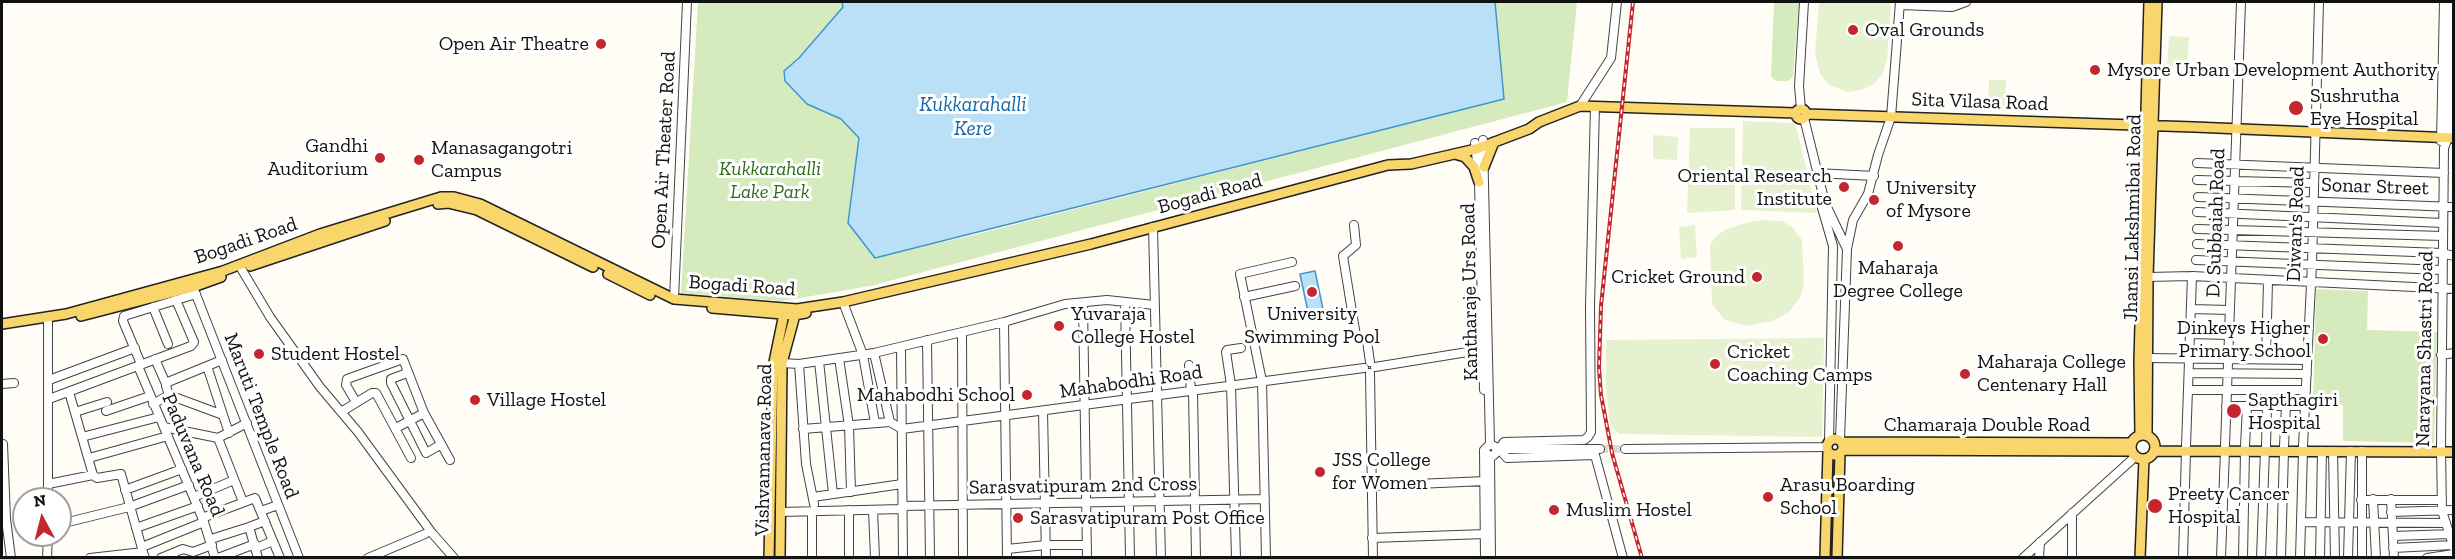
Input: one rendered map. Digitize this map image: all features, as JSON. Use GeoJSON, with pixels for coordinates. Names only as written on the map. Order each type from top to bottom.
{"type":"FeatureCollection","features":[{"type":"Feature","properties":{"kind":"main road","name":"Jhansi Lakshmibai Road"},"geometry":{"type":"LineString","coordinates":[[2143,435],[2147,358],[2149,2]]}},
{"type":"Feature","properties":{"kind":"main road","name":"Jhansi Lakshmibai Road"},"geometry":{"type":"LineString","coordinates":[[2143,435],[2139,361],[2157,2]]}},
{"type":"Feature","properties":{"kind":"main road","name":"Bogadi Road"},"geometry":{"type":"LineString","coordinates":[[2,324],[66,314],[193,287],[223,271],[285,246],[336,234],[441,197],[460,198],[480,204],[674,299],[796,312],[844,304],[862,297],[1153,227],[1396,164],[1410,158],[1494,142],[1580,106]]}},
{"type":"Feature","properties":{"kind":"main road","name":"Sita Vilasa Road"},"geometry":{"type":"LineString","coordinates":[[1580,106],[2447,138]]}},
{"type":"Feature","properties":{"kind":"main road","name":"Bogadi Road"},"geometry":{"type":"LineString","coordinates":[[1396,164],[1411,164],[1453,154],[1528,123],[1539,122]]}},
{"type":"Feature","properties":{"kind":"main road"},"geometry":{"type":"LineString","coordinates":[[1484,167],[1494,142]]}},
{"type":"Feature","properties":{"kind":"main road"},"geometry":{"type":"LineString","coordinates":[[1453,154],[1465,157],[1474,166],[1479,182]]}},
{"type":"Feature","properties":{"kind":"main road"},"geometry":{"type":"LineString","coordinates":[[336,234],[448,203],[477,210],[673,305],[785,310]]}},
{"type":"Feature","properties":{"kind":"main road","name":"Bogadi Road"},"geometry":{"type":"LineString","coordinates":[[2,329],[48,322],[193,287],[317,244],[336,234]]}},
{"type":"Feature","properties":{"kind":"main road","name":"Vishvamanava Road"},"geometry":{"type":"LineString","coordinates":[[769,558],[773,367],[785,310]]}},
{"type":"Feature","properties":{"kind":"main road","name":"Vishvamanava Road"},"geometry":{"type":"LineString","coordinates":[[780,558],[782,363],[796,312]]}},
{"type":"Feature","properties":{"kind":"main road"},"geometry":{"type":"LineString","coordinates":[[2136,452],[2150,456],[2155,448],[2153,439],[2143,435],[2136,452],[2140,558]]}},
{"type":"Feature","properties":{"kind":"main road"},"geometry":{"type":"LineString","coordinates":[[1825,558],[1828,447],[1835,439],[1841,446],[1837,558]]}},
{"type":"Feature","properties":{"kind":"main road"},"geometry":{"type":"LineString","coordinates":[[1828,447],[1835,455],[1841,446]]}},
{"type":"Feature","properties":{"kind":"main road","name":"Chamaraja Double Road"},"geometry":{"type":"LineString","coordinates":[[1841,446],[2136,452]]}},
{"type":"Feature","properties":{"kind":"main road"},"geometry":{"type":"LineString","coordinates":[[2155,448],[2454,450]]}},
{"type":"Feature","properties":{"kind":"main road"},"geometry":{"type":"LineString","coordinates":[[2303,449],[2322,451],[2441,450]]}},
{"type":"Feature","properties":{"kind":"street","name":"Open Air Theater Road"},"geometry":{"type":"LineString","coordinates":[[674,299],[687,2]]}},
{"type":"Feature","properties":{"kind":"street"},"geometry":{"type":"LineString","coordinates":[[1580,106],[1611,58],[1617,2]]}},
{"type":"Feature","properties":{"kind":"street"},"geometry":{"type":"LineString","coordinates":[[1625,449],[1828,447],[1833,246],[1816,191],[1801,115],[1799,86],[1804,2]]}},
{"type":"Feature","properties":{"kind":"street"},"geometry":{"type":"LineString","coordinates":[[1841,446],[1847,249],[1853,220],[1868,194],[1891,117],[1900,3],[1952,7],[1966,2]]}},
{"type":"Feature","properties":{"kind":"street","name":"D. Subbaiah Road"},"geometry":{"type":"LineString","coordinates":[[2221,558],[2241,2]]}},
{"type":"Feature","properties":{"kind":"street","name":"Diwan's Road"},"geometry":{"type":"LineString","coordinates":[[2300,558],[2306,360],[2312,264],[2319,2]]}},
{"type":"Feature","properties":{"kind":"street","name":"Narayana Shastri Road"},"geometry":{"type":"LineString","coordinates":[[2444,2],[2448,74]]}},
{"type":"Feature","properties":{"kind":"street","name":"Narayana Shastri Road"},"geometry":{"type":"LineString","coordinates":[[2450,2],[2441,288],[2441,450],[2442,511],[2452,534],[2453,549]]}},
{"type":"Feature","properties":{"kind":"street"},"geometry":{"type":"LineString","coordinates":[[1491,450],[1504,442],[1584,440],[1591,432],[1590,278],[1594,106]]}},
{"type":"Feature","properties":{"kind":"street"},"geometry":{"type":"LineString","coordinates":[[1801,115],[1825,203],[1847,249]]}},
{"type":"Feature","properties":{"kind":"street","name":"Kantharaje Urs Road"},"geometry":{"type":"LineString","coordinates":[[1479,144],[1484,167],[1483,254],[1485,349],[1491,450],[1491,558]]}},
{"type":"Feature","properties":{"kind":"street","name":"Kantharaje Urs Road"},"geometry":{"type":"LineString","coordinates":[[1479,144],[1483,254]]}},
{"type":"Feature","properties":{"kind":"street"},"geometry":{"type":"LineString","coordinates":[[2197,163],[2444,173]]}},
{"type":"Feature","properties":{"kind":"street"},"geometry":{"type":"LineString","coordinates":[[1816,173],[1874,176]]}},
{"type":"Feature","properties":{"kind":"street"},"geometry":{"type":"LineString","coordinates":[[2197,180],[2314,183]]}},
{"type":"Feature","properties":{"kind":"street","name":"Sonar Street"},"geometry":{"type":"LineString","coordinates":[[2198,197],[2454,207]]}},
{"type":"Feature","properties":{"kind":"street"},"geometry":{"type":"LineString","coordinates":[[2197,212],[2443,223]]}},
{"type":"Feature","properties":{"kind":"street"},"geometry":{"type":"LineString","coordinates":[[1354,225],[1356,245],[1343,256],[1356,336],[1367,341],[1370,367],[1373,558]]}},
{"type":"Feature","properties":{"kind":"street"},"geometry":{"type":"LineString","coordinates":[[1153,227],[1161,558]]}},
{"type":"Feature","properties":{"kind":"street"},"geometry":{"type":"LineString","coordinates":[[2197,229],[2443,236]]}},
{"type":"Feature","properties":{"kind":"street"},"geometry":{"type":"LineString","coordinates":[[2197,244],[2442,253],[2454,256]]}},
{"type":"Feature","properties":{"kind":"street"},"geometry":{"type":"LineString","coordinates":[[2196,260],[2442,270]]}},
{"type":"Feature","properties":{"kind":"street"},"geometry":{"type":"LineString","coordinates":[[1266,558],[1262,381],[1240,273],[1292,262]]}},
{"type":"Feature","properties":{"kind":"street"},"geometry":{"type":"LineString","coordinates":[[242,270],[270,317],[454,558]]}},
{"type":"Feature","properties":{"kind":"street"},"geometry":{"type":"LineString","coordinates":[[2183,558],[2192,276]]}},
{"type":"Feature","properties":{"kind":"street"},"geometry":{"type":"LineString","coordinates":[[2148,277],[2192,276],[2454,289]]}},
{"type":"Feature","properties":{"kind":"street"},"geometry":{"type":"LineString","coordinates":[[2266,359],[2268,281]]}},
{"type":"Feature","properties":{"kind":"street"},"geometry":{"type":"LineString","coordinates":[[1244,297],[1295,286]]}},
{"type":"Feature","properties":{"kind":"street"},"geometry":{"type":"LineString","coordinates":[[168,344],[153,307],[176,300],[193,287]]}},
{"type":"Feature","properties":{"kind":"street","name":"Maruti Temple Road"},"geometry":{"type":"LineString","coordinates":[[193,287],[299,558]]}},
{"type":"Feature","properties":{"kind":"street"},"geometry":{"type":"LineString","coordinates":[[49,399],[193,344],[176,300]]}},
{"type":"Feature","properties":{"kind":"street"},"geometry":{"type":"LineString","coordinates":[[782,363],[799,364],[874,353],[1004,322],[1065,304],[1125,302],[1154,306]]}},
{"type":"Feature","properties":{"kind":"street"},"geometry":{"type":"LineString","coordinates":[[1125,302],[1125,400],[1130,558]]}},
{"type":"Feature","properties":{"kind":"street"},"geometry":{"type":"LineString","coordinates":[[1083,303],[1087,558]]}},
{"type":"Feature","properties":{"kind":"street"},"geometry":{"type":"LineString","coordinates":[[844,304],[863,355],[875,423]]}},
{"type":"Feature","properties":{"kind":"street","name":"Paduvana Road"},"geometry":{"type":"LineString","coordinates":[[153,307],[124,316],[123,321],[135,348],[153,404],[198,506],[216,558]]}},
{"type":"Feature","properties":{"kind":"street"},"geometry":{"type":"LineString","coordinates":[[2191,309],[2229,310]]}},
{"type":"Feature","properties":{"kind":"street"},"geometry":{"type":"LineString","coordinates":[[48,322],[48,484],[93,475],[97,478],[119,473],[143,552]]}},
{"type":"Feature","properties":{"kind":"street"},"geometry":{"type":"LineString","coordinates":[[1004,322],[1007,558]]}},
{"type":"Feature","properties":{"kind":"street"},"geometry":{"type":"LineString","coordinates":[[962,332],[963,558]]}},
{"type":"Feature","properties":{"kind":"street"},"geometry":{"type":"LineString","coordinates":[[2190,334],[2229,334]]}},
{"type":"Feature","properties":{"kind":"street"},"geometry":{"type":"LineString","coordinates":[[927,340],[930,558]]}},
{"type":"Feature","properties":{"kind":"street"},"geometry":{"type":"LineString","coordinates":[[901,346],[903,558]]}},
{"type":"Feature","properties":{"kind":"street"},"geometry":{"type":"LineString","coordinates":[[49,380],[135,348]]}},
{"type":"Feature","properties":{"kind":"street"},"geometry":{"type":"LineString","coordinates":[[1236,558],[1231,386],[1227,351],[1241,348]]}},
{"type":"Feature","properties":{"kind":"street","name":"Mahabodhi Road"},"geometry":{"type":"LineString","coordinates":[[902,429],[1370,367],[1485,349]]}},
{"type":"Feature","properties":{"kind":"street"},"geometry":{"type":"LineString","coordinates":[[874,353],[890,422]]}},
{"type":"Feature","properties":{"kind":"street"},"geometry":{"type":"LineString","coordinates":[[2442,355],[2454,353]]}},
{"type":"Feature","properties":{"kind":"street"},"geometry":{"type":"LineString","coordinates":[[839,358],[849,426],[850,492]]}},
{"type":"Feature","properties":{"kind":"street"},"geometry":{"type":"LineString","coordinates":[[2147,358],[2306,360]]}},
{"type":"Feature","properties":{"kind":"street"},"geometry":{"type":"LineString","coordinates":[[155,359],[169,395]]}},
{"type":"Feature","properties":{"kind":"street"},"geometry":{"type":"LineString","coordinates":[[356,402],[346,385],[347,379],[403,359],[424,412],[450,460]]}},
{"type":"Feature","properties":{"kind":"street"},"geometry":{"type":"LineString","coordinates":[[166,384],[222,360]]}},
{"type":"Feature","properties":{"kind":"street"},"geometry":{"type":"LineString","coordinates":[[819,361],[828,428],[833,494]]}},
{"type":"Feature","properties":{"kind":"street"},"geometry":{"type":"LineString","coordinates":[[799,364],[803,429],[813,504],[812,558]]}},
{"type":"Feature","properties":{"kind":"street"},"geometry":{"type":"LineString","coordinates":[[1189,365],[1192,391],[1196,558]]}},
{"type":"Feature","properties":{"kind":"street"},"geometry":{"type":"LineString","coordinates":[[207,366],[229,433]]}},
{"type":"Feature","properties":{"kind":"street"},"geometry":{"type":"LineString","coordinates":[[407,373],[390,381],[408,421],[426,453],[440,445]]}},
{"type":"Feature","properties":{"kind":"street"},"geometry":{"type":"LineString","coordinates":[[2189,373],[2307,374]]}},
{"type":"Feature","properties":{"kind":"street"},"geometry":{"type":"LineString","coordinates":[[2,384],[14,383]]}},
{"type":"Feature","properties":{"kind":"street"},"geometry":{"type":"LineString","coordinates":[[2188,390],[2306,390]]}},
{"type":"Feature","properties":{"kind":"street"},"geometry":{"type":"LineString","coordinates":[[69,392],[93,475]]}},
{"type":"Feature","properties":{"kind":"street"},"geometry":{"type":"LineString","coordinates":[[341,412],[372,393],[376,393],[411,458]]}},
{"type":"Feature","properties":{"kind":"street"},"geometry":{"type":"LineString","coordinates":[[153,404],[169,395],[223,415]]}},
{"type":"Feature","properties":{"kind":"street"},"geometry":{"type":"LineString","coordinates":[[75,412],[150,396]]}},
{"type":"Feature","properties":{"kind":"street"},"geometry":{"type":"LineString","coordinates":[[2226,406],[2306,406]]}},
{"type":"Feature","properties":{"kind":"street"},"geometry":{"type":"LineString","coordinates":[[2243,558],[2247,406]]}},
{"type":"Feature","properties":{"kind":"street"},"geometry":{"type":"LineString","coordinates":[[2261,558],[2267,406]]}},
{"type":"Feature","properties":{"kind":"street"},"geometry":{"type":"LineString","coordinates":[[2281,558],[2286,406]]}},
{"type":"Feature","properties":{"kind":"street"},"geometry":{"type":"LineString","coordinates":[[1042,411],[1046,558]]}},
{"type":"Feature","properties":{"kind":"street"},"geometry":{"type":"LineString","coordinates":[[396,428],[424,412]]}},
{"type":"Feature","properties":{"kind":"street"},"geometry":{"type":"LineString","coordinates":[[82,437],[159,417]]}},
{"type":"Feature","properties":{"kind":"street"},"geometry":{"type":"LineString","coordinates":[[803,429],[890,422],[902,429]]}},
{"type":"Feature","properties":{"kind":"street"},"geometry":{"type":"LineString","coordinates":[[164,427],[218,438],[247,423]]}},
{"type":"Feature","properties":{"kind":"street"},"geometry":{"type":"LineString","coordinates":[[89,458],[168,436]]}},
{"type":"Feature","properties":{"kind":"street"},"geometry":{"type":"LineString","coordinates":[[218,438],[243,502]]}},
{"type":"Feature","properties":{"kind":"street"},"geometry":{"type":"LineString","coordinates":[[2,444],[4,519],[11,558]]}},
{"type":"Feature","properties":{"kind":"street"},"geometry":{"type":"LineString","coordinates":[[1491,450],[1600,449]]}},
{"type":"Feature","properties":{"kind":"street"},"geometry":{"type":"LineString","coordinates":[[1491,450],[1507,458],[1596,455],[1623,558]]}},
{"type":"Feature","properties":{"kind":"street","name":"Kantharaje Urs Road"},"geometry":{"type":"LineString","coordinates":[[1485,558],[1485,481],[1491,450]]}},
{"type":"Feature","properties":{"kind":"street"},"geometry":{"type":"LineString","coordinates":[[2320,558],[2322,451]]}},
{"type":"Feature","properties":{"kind":"street"},"geometry":{"type":"LineString","coordinates":[[2333,451],[2334,558]]}},
{"type":"Feature","properties":{"kind":"street"},"geometry":{"type":"LineString","coordinates":[[2348,558],[2351,451]]}},
{"type":"Feature","properties":{"kind":"street"},"geometry":{"type":"LineString","coordinates":[[2362,451],[2362,558]]}},
{"type":"Feature","properties":{"kind":"street"},"geometry":{"type":"LineString","coordinates":[[2023,558],[2136,452]]}},
{"type":"Feature","properties":{"kind":"street"},"geometry":{"type":"LineString","coordinates":[[125,490],[182,469]]}},
{"type":"Feature","properties":{"kind":"street"},"geometry":{"type":"LineString","coordinates":[[194,497],[234,480]]}},
{"type":"Feature","properties":{"kind":"street"},"geometry":{"type":"LineString","coordinates":[[1371,486],[1485,481]]}},
{"type":"Feature","properties":{"kind":"street"},"geometry":{"type":"LineString","coordinates":[[780,512],[813,504],[833,494],[902,484]]}},
{"type":"Feature","properties":{"kind":"street"},"geometry":{"type":"LineString","coordinates":[[72,521],[129,507],[189,485]]}},
{"type":"Feature","properties":{"kind":"street"},"geometry":{"type":"LineString","coordinates":[[90,558],[143,552],[203,520],[255,498],[280,558]]}},
{"type":"Feature","properties":{"kind":"street","name":"Sarasvatipuram 2nd Cross"},"geometry":{"type":"LineString","coordinates":[[813,504],[849,510],[873,510],[963,505],[1264,499]]}},
{"type":"Feature","properties":{"kind":"street"},"geometry":{"type":"LineString","coordinates":[[2373,499],[2376,558]]}},
{"type":"Feature","properties":{"kind":"street"},"geometry":{"type":"LineString","coordinates":[[2391,499],[2394,558]]}},
{"type":"Feature","properties":{"kind":"street"},"geometry":{"type":"LineString","coordinates":[[2361,500],[2442,500]]}},
{"type":"Feature","properties":{"kind":"street"},"geometry":{"type":"LineString","coordinates":[[136,528],[198,506]]}},
{"type":"Feature","properties":{"kind":"street"},"geometry":{"type":"LineString","coordinates":[[261,511],[278,506]]}},
{"type":"Feature","properties":{"kind":"street"},"geometry":{"type":"LineString","coordinates":[[849,510],[849,558]]}},
{"type":"Feature","properties":{"kind":"street"},"geometry":{"type":"LineString","coordinates":[[873,510],[875,558]]}},
{"type":"Feature","properties":{"kind":"street"},"geometry":{"type":"LineString","coordinates":[[2391,512],[2454,510]]}},
{"type":"Feature","properties":{"kind":"street"},"geometry":{"type":"LineString","coordinates":[[2072,513],[2072,558]]}},
{"type":"Feature","properties":{"kind":"street"},"geometry":{"type":"LineString","coordinates":[[161,558],[183,549],[193,552],[211,542],[266,521]]}},
{"type":"Feature","properties":{"kind":"street"},"geometry":{"type":"LineString","coordinates":[[2301,522],[2446,523]]}},
{"type":"Feature","properties":{"kind":"street"},"geometry":{"type":"LineString","coordinates":[[249,527],[258,558]]}},
{"type":"Feature","properties":{"kind":"street"},"geometry":{"type":"LineString","coordinates":[[368,558],[425,534]]}},
{"type":"Feature","properties":{"kind":"street"},"geometry":{"type":"LineString","coordinates":[[1372,538],[1485,534]]}},
{"type":"Feature","properties":{"kind":"street"},"geometry":{"type":"LineString","coordinates":[[2393,536],[2452,534]]}},
{"type":"Feature","properties":{"kind":"street"},"geometry":{"type":"LineString","coordinates":[[216,558],[273,541]]}},
{"type":"Feature","properties":{"kind":"street"},"geometry":{"type":"LineString","coordinates":[[2039,558],[2040,542]]}},
{"type":"Feature","properties":{"kind":"street"},"geometry":{"type":"LineString","coordinates":[[1007,549],[1046,545],[1087,545]]}},
{"type":"Feature","properties":{"kind":"street"},"geometry":{"type":"LineString","coordinates":[[2393,548],[2453,549]]}},
{"type":"Feature","properties":{"kind":"street"},"geometry":{"type":"LineString","coordinates":[[2427,558],[2453,549]]}},
{"type":"Feature","properties":{"kind":"green space","name":"Kukkarahalli Lake Park"},"geometry":{"type":"Polygon","coordinates":[[[698,2],[842,2],[843,7],[799,58],[784,71],[807,104],[841,119],[860,138],[848,223],[875,258],[974,235],[1504,99],[1495,2],[1577,2],[1567,102],[870,286],[782,301],[681,293],[698,2]]]}},
{"type":"Feature","properties":{"kind":"green space"},"geometry":{"type":"Polygon","coordinates":[[[1774,2],[1799,2],[1793,77],[1788,81],[1776,81],[1771,76],[1774,2]]]}},
{"type":"Feature","properties":{"kind":"green space","name":"Oval Grounds"},"geometry":{"type":"Polygon","coordinates":[[[1819,2],[1891,2],[1887,60],[1883,73],[1874,84],[1862,90],[1848,92],[1829,85],[1820,74],[1815,53],[1819,2]]]}},
{"type":"Feature","properties":{"kind":"green space"},"geometry":{"type":"Polygon","coordinates":[[[2169,36],[2189,37],[2187,68],[2167,67],[2169,36]]]}},
{"type":"Feature","properties":{"kind":"green space"},"geometry":{"type":"Polygon","coordinates":[[[1989,80],[2006,80],[2005,109],[1988,108],[1989,80]]]}},
{"type":"Feature","properties":{"kind":"green space"},"geometry":{"type":"Polygon","coordinates":[[[1743,121],[1793,123],[1796,126],[1817,213],[1741,210],[1743,121]]]}},
{"type":"Feature","properties":{"kind":"green space"},"geometry":{"type":"Polygon","coordinates":[[[1690,128],[1735,128],[1735,210],[1687,213],[1690,128]]]}},
{"type":"Feature","properties":{"kind":"green space"},"geometry":{"type":"Polygon","coordinates":[[[1653,135],[1678,137],[1677,160],[1653,159],[1653,135]]]}},
{"type":"Feature","properties":{"kind":"green space","name":"Cricket Ground"},"geometry":{"type":"Polygon","coordinates":[[[1764,220],[1782,221],[1792,227],[1802,240],[1804,283],[1801,296],[1790,311],[1773,321],[1745,326],[1724,319],[1712,304],[1710,245],[1717,235],[1727,229],[1764,220]]]}},
{"type":"Feature","properties":{"kind":"green space"},"geometry":{"type":"Polygon","coordinates":[[[1695,225],[1697,257],[1681,259],[1679,227],[1695,225]]]}},
{"type":"Feature","properties":{"kind":"green space"},"geometry":{"type":"Polygon","coordinates":[[[2316,289],[2368,291],[2367,330],[2437,332],[2434,443],[2343,441],[2343,405],[2313,405],[2316,289]]]}},
{"type":"Feature","properties":{"kind":"green space","name":"Cricket Coaching Camps"},"geometry":{"type":"Polygon","coordinates":[[[1824,338],[1822,437],[1619,434],[1610,425],[1606,388],[1606,340],[1824,338]]]}},
{"type":"Feature","properties":{"kind":"water","name":"Kukkarahalli Kere"},"geometry":{"type":"Polygon","coordinates":[[[842,2],[1495,2],[1504,99],[875,258],[848,223],[859,138],[841,119],[807,104],[785,81],[784,71],[799,58],[843,7],[842,2]]]}},
{"type":"Feature","properties":{"kind":"water","name":"University Swimming Pool"},"geometry":{"type":"Polygon","coordinates":[[[1315,271],[1323,309],[1308,312],[1300,274],[1315,271]]]}},
{"type":"Feature","properties":{"kind":"tunnel"},"geometry":{"type":"LineString","coordinates":[[1600,449],[1625,449]]}},
{"type":"Feature","properties":{"kind":"railway"},"geometry":{"type":"LineString","coordinates":[[1633,2],[1601,306],[1599,368],[1601,395],[1612,453],[1642,558]]}},
{"type":"Feature","properties":{"kind":"place","name":"Oval Grounds"},"geometry":{"type":"Point","coordinates":[1853,30]}},
{"type":"Feature","properties":{"kind":"place","name":"Open Air Theatre"},"geometry":{"type":"Point","coordinates":[601,44]}},
{"type":"Feature","properties":{"kind":"place","name":"Mysore Urban Development Authority"},"geometry":{"type":"Point","coordinates":[2095,70]}},
{"type":"Feature","properties":{"kind":"place","name":"Sushrutha Eye Hospital"},"geometry":{"type":"Point","coordinates":[2296,108]}},
{"type":"Feature","properties":{"kind":"place","name":"Gandhi Auditorium"},"geometry":{"type":"Point","coordinates":[380,158]}},
{"type":"Feature","properties":{"kind":"place","name":"Manasagangotri Campus"},"geometry":{"type":"Point","coordinates":[419,160]}},
{"type":"Feature","properties":{"kind":"place","name":"Oriental Research Institute"},"geometry":{"type":"Point","coordinates":[1844,187]}},
{"type":"Feature","properties":{"kind":"place","name":"University of Mysore"},"geometry":{"type":"Point","coordinates":[1874,200]}},
{"type":"Feature","properties":{"kind":"place","name":"Maharaja Degree College"},"geometry":{"type":"Point","coordinates":[1898,246]}},
{"type":"Feature","properties":{"kind":"place","name":"Cricket Ground"},"geometry":{"type":"Point","coordinates":[1757,277]}},
{"type":"Feature","properties":{"kind":"place","name":"University Swimming Pool"},"geometry":{"type":"Point","coordinates":[1312,292]}},
{"type":"Feature","properties":{"kind":"place","name":"Yuvaraja College Hostel"},"geometry":{"type":"Point","coordinates":[1059,326]}},
{"type":"Feature","properties":{"kind":"place","name":"Dinkeys Higher Primary School"},"geometry":{"type":"Point","coordinates":[2323,339]}},
{"type":"Feature","properties":{"kind":"place","name":"Student Hostel"},"geometry":{"type":"Point","coordinates":[259,354]}},
{"type":"Feature","properties":{"kind":"place","name":"Cricket Coaching Camps"},"geometry":{"type":"Point","coordinates":[1715,364]}},
{"type":"Feature","properties":{"kind":"place","name":"Maharaja College Centenary Hall"},"geometry":{"type":"Point","coordinates":[1965,374]}},
{"type":"Feature","properties":{"kind":"place","name":"Mahabodhi School"},"geometry":{"type":"Point","coordinates":[1027,395]}},
{"type":"Feature","properties":{"kind":"place","name":"Village Hostel"},"geometry":{"type":"Point","coordinates":[475,400]}},
{"type":"Feature","properties":{"kind":"place","name":"Sapthagiri Hospital"},"geometry":{"type":"Point","coordinates":[2234,411]}},
{"type":"Feature","properties":{"kind":"place","name":"JSS College for Women"},"geometry":{"type":"Point","coordinates":[1320,472]}},
{"type":"Feature","properties":{"kind":"place","name":"Arasu Boarding School"},"geometry":{"type":"Point","coordinates":[1768,497]}},
{"type":"Feature","properties":{"kind":"place","name":"Preety Cancer Hospital"},"geometry":{"type":"Point","coordinates":[2155,506]}},
{"type":"Feature","properties":{"kind":"place","name":"Muslim Hostel"},"geometry":{"type":"Point","coordinates":[1554,510]}},
{"type":"Feature","properties":{"kind":"place","name":"Sarasvatipuram Post Office"},"geometry":{"type":"Point","coordinates":[1018,518]}}]}
